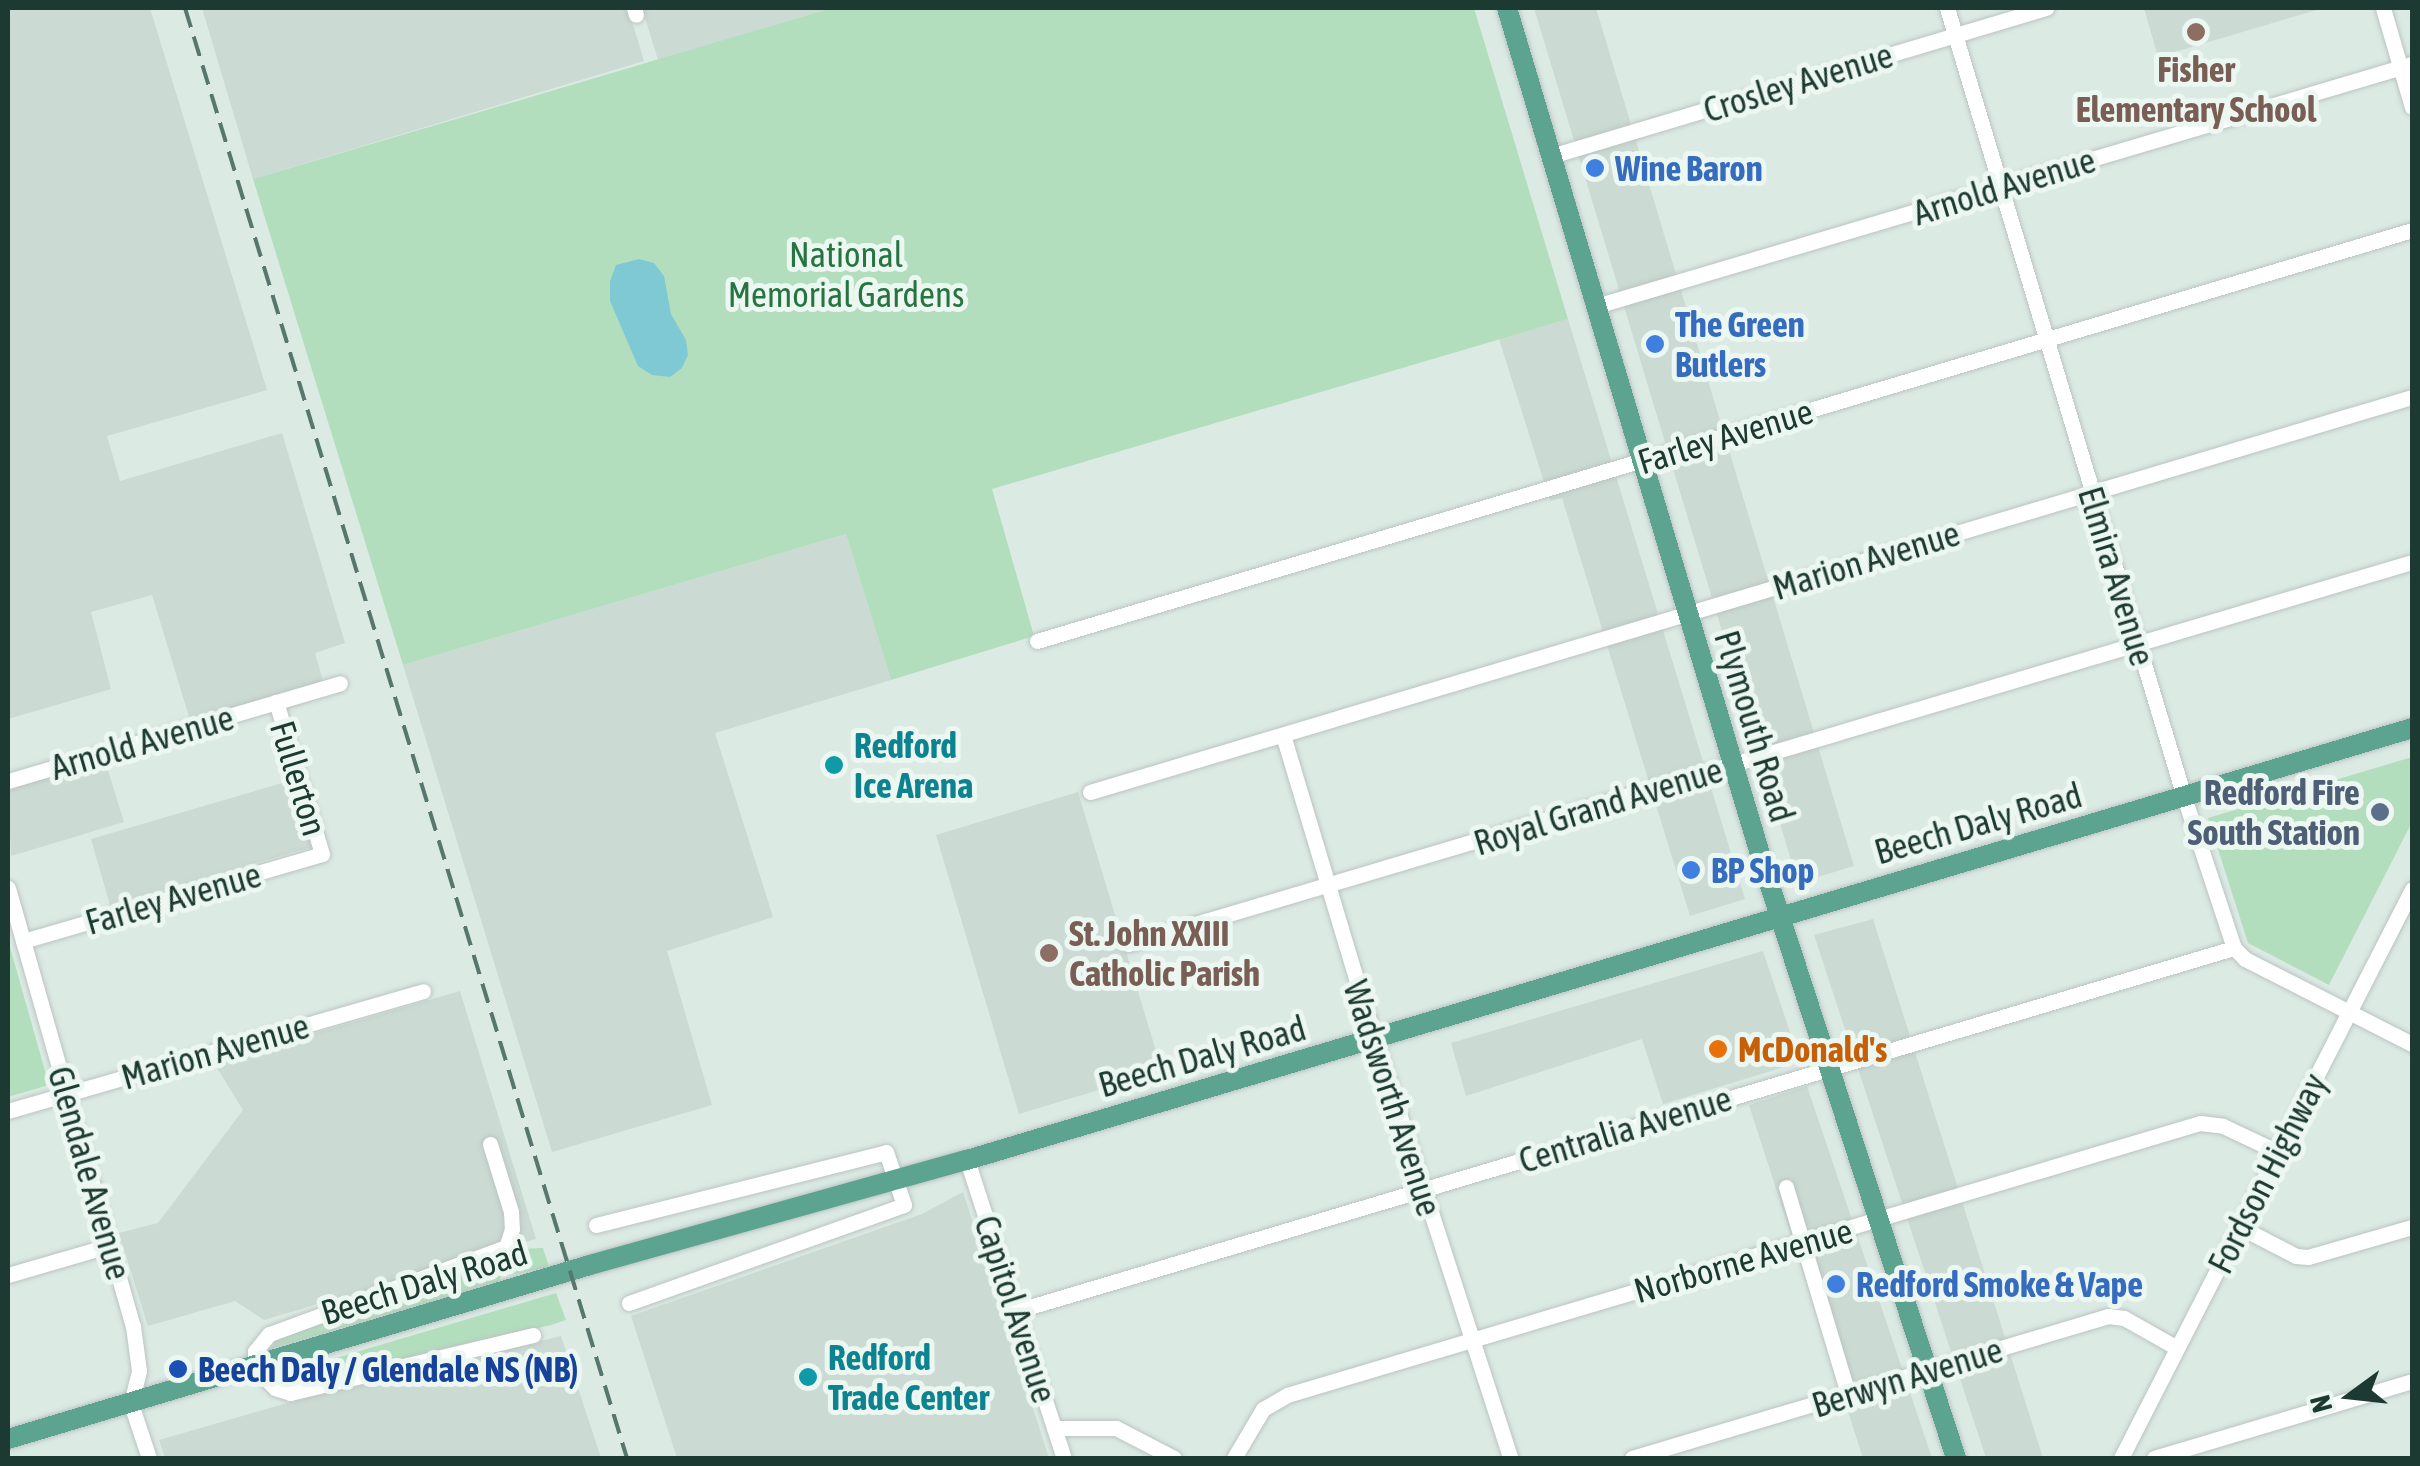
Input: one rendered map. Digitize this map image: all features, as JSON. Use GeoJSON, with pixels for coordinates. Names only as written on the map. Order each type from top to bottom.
{"type":"FeatureCollection","features":[{"type":"Feature","properties":{"kind":"main road","name":"Plymouth Road"},"geometry":{"type":"LineString","coordinates":[[1507,8],[1780,916],[1956,1458]]}},
{"type":"Feature","properties":{"kind":"main road","name":"Beech Daly Road"},"geometry":{"type":"LineString","coordinates":[[8,1439],[895,1177],[968,1160],[2412,728]]}},
{"type":"Feature","properties":{"kind":"street","name":"Elmira Avenue"},"geometry":{"type":"LineString","coordinates":[[1947,8],[2184,797],[2234,948]]}},
{"type":"Feature","properties":{"kind":"street","name":"Crosley Avenue"},"geometry":{"type":"LineString","coordinates":[[1551,156],[2046,8]]}},
{"type":"Feature","properties":{"kind":"street"},"geometry":{"type":"LineString","coordinates":[[2383,8],[2407,66],[2412,108]]}},
{"type":"Feature","properties":{"kind":"street","name":"Arnold Avenue"},"geometry":{"type":"LineString","coordinates":[[1596,306],[2407,66]]}},
{"type":"Feature","properties":{"kind":"street","name":"Farley Avenue"},"geometry":{"type":"LineString","coordinates":[[1038,641],[2412,230]]}},
{"type":"Feature","properties":{"kind":"street","name":"Marion Avenue"},"geometry":{"type":"LineString","coordinates":[[1090,792],[2412,397]]}},
{"type":"Feature","properties":{"kind":"street","name":"Royal Grand Avenue"},"geometry":{"type":"LineString","coordinates":[[1128,944],[2412,562]]}},
{"type":"Feature","properties":{"kind":"street","name":"Arnold Avenue"},"geometry":{"type":"LineString","coordinates":[[8,781],[340,683]]}},
{"type":"Feature","properties":{"kind":"street","name":"Fullerton"},"geometry":{"type":"LineString","coordinates":[[276,702],[322,854]]}},
{"type":"Feature","properties":{"kind":"street","name":"Wadsworth Avenue"},"geometry":{"type":"LineString","coordinates":[[1282,735],[1374,1039],[1510,1458]]}},
{"type":"Feature","properties":{"kind":"street","name":"Farley Avenue"},"geometry":{"type":"LineString","coordinates":[[23,941],[322,854]]}},
{"type":"Feature","properties":{"kind":"street","name":"Glendale Avenue"},"geometry":{"type":"LineString","coordinates":[[8,888],[137,1341],[138,1388],[130,1404],[149,1458]]}},
{"type":"Feature","properties":{"kind":"street","name":"Fordson Highway"},"geometry":{"type":"LineString","coordinates":[[2122,1458],[2412,888]]}},
{"type":"Feature","properties":{"kind":"street"},"geometry":{"type":"LineString","coordinates":[[2234,948],[2245,959],[2412,1044]]}},
{"type":"Feature","properties":{"kind":"street","name":"Centralia Avenue"},"geometry":{"type":"LineString","coordinates":[[1016,1311],[2234,948]]}},
{"type":"Feature","properties":{"kind":"street","name":"Marion Avenue"},"geometry":{"type":"LineString","coordinates":[[8,1111],[423,991]]}},
{"type":"Feature","properties":{"kind":"street","name":"Norborne Avenue"},"geometry":{"type":"LineString","coordinates":[[1234,1458],[1254,1420],[1274,1401],[2200,1123],[2223,1126],[2278,1152]]}},
{"type":"Feature","properties":{"kind":"street"},"geometry":{"type":"LineString","coordinates":[[490,1144],[511,1212],[512,1229],[506,1247],[497,1254],[269,1334],[255,1351],[254,1368],[275,1388],[290,1392],[532,1335]]}},
{"type":"Feature","properties":{"kind":"street"},"geometry":{"type":"LineString","coordinates":[[596,1225],[886,1152],[904,1205],[630,1304]]}},
{"type":"Feature","properties":{"kind":"street","name":"Capitol Avenue"},"geometry":{"type":"LineString","coordinates":[[968,1160],[1064,1458]]}},
{"type":"Feature","properties":{"kind":"street"},"geometry":{"type":"LineString","coordinates":[[1786,1187],[1848,1394]]}},
{"type":"Feature","properties":{"kind":"street"},"geometry":{"type":"LineString","coordinates":[[2240,1227],[2308,1257],[2412,1226]]}},
{"type":"Feature","properties":{"kind":"street"},"geometry":{"type":"LineString","coordinates":[[8,1275],[111,1245]]}},
{"type":"Feature","properties":{"kind":"street","name":"Berwyn Avenue"},"geometry":{"type":"LineString","coordinates":[[1632,1458],[2108,1316],[2124,1318],[2177,1348]]}},
{"type":"Feature","properties":{"kind":"street"},"geometry":{"type":"LineString","coordinates":[[2154,1458],[2412,1381]]}},
{"type":"Feature","properties":{"kind":"street"},"geometry":{"type":"LineString","coordinates":[[1054,1428],[1116,1428],[1174,1458]]}},
{"type":"Feature","properties":{"kind":"shaded area"},"geometry":{"type":"Polygon","coordinates":[[[8,8],[150,8],[267,390],[107,436],[120,481],[282,433],[345,643],[315,653],[323,681],[190,720],[152,595],[91,612],[111,689],[8,719],[8,8]]]}},
{"type":"Feature","properties":{"kind":"shaded area"},"geometry":{"type":"Polygon","coordinates":[[[202,8],[628,8],[644,61],[253,179],[202,8]]]}},
{"type":"Feature","properties":{"kind":"shaded area"},"geometry":{"type":"Polygon","coordinates":[[[642,8],[832,8],[658,60],[642,8]]]}},
{"type":"Feature","properties":{"kind":"shaded area"},"geometry":{"type":"Polygon","coordinates":[[[1534,8],[1596,8],[1854,866],[1798,883],[1534,8]]]}},
{"type":"Feature","properties":{"kind":"shaded area","name":"Fisher Elementary School"},"geometry":{"type":"Polygon","coordinates":[[[2144,8],[2323,8],[2158,57],[2144,8]]]}},
{"type":"Feature","properties":{"kind":"shaded area"},"geometry":{"type":"Polygon","coordinates":[[[1568,319],[1745,899],[1690,916],[1562,498],[1550,501],[1499,339],[1568,319]]]}},
{"type":"Feature","properties":{"kind":"shaded area"},"geometry":{"type":"Polygon","coordinates":[[[846,534],[891,680],[715,733],[773,917],[667,951],[712,1105],[552,1152],[403,665],[846,534]]]}},
{"type":"Feature","properties":{"kind":"shaded area"},"geometry":{"type":"Polygon","coordinates":[[[105,761],[124,822],[11,856],[8,790],[105,761]]]}},
{"type":"Feature","properties":{"kind":"shaded area"},"geometry":{"type":"Polygon","coordinates":[[[296,779],[315,846],[110,905],[91,839],[296,779]]]}},
{"type":"Feature","properties":{"kind":"shaded area","name":"St. John XXIII Catholic Parish"},"geometry":{"type":"Polygon","coordinates":[[[1078,792],[1162,1071],[1019,1114],[936,835],[1078,792]]]}},
{"type":"Feature","properties":{"kind":"shaded area"},"geometry":{"type":"Polygon","coordinates":[[[1873,919],[2043,1458],[1986,1458],[1814,935],[1873,919]]]}},
{"type":"Feature","properties":{"kind":"shaded area"},"geometry":{"type":"Polygon","coordinates":[[[1763,951],[1800,1062],[1663,1104],[1642,1039],[1466,1096],[1451,1043],[1763,951]]]}},
{"type":"Feature","properties":{"kind":"shaded area"},"geometry":{"type":"Polygon","coordinates":[[[460,991],[536,1239],[264,1320],[235,1301],[148,1326],[119,1233],[158,1223],[243,1110],[214,1063],[460,991]]]}},
{"type":"Feature","properties":{"kind":"shaded area"},"geometry":{"type":"Polygon","coordinates":[[[1807,1086],[1932,1458],[1863,1458],[1749,1105],[1807,1086]]]}},
{"type":"Feature","properties":{"kind":"shaded area"},"geometry":{"type":"Polygon","coordinates":[[[963,1192],[1049,1458],[677,1458],[631,1316],[922,1214],[963,1192]]]}},
{"type":"Feature","properties":{"kind":"shaded area"},"geometry":{"type":"Polygon","coordinates":[[[561,1336],[601,1458],[165,1458],[159,1440],[287,1403],[561,1336]]]}},
{"type":"Feature","properties":{"kind":"green space","name":"National Memorial Gardens"},"geometry":{"type":"Polygon","coordinates":[[[832,8],[1474,8],[1568,319],[992,489],[1034,636],[891,680],[846,534],[403,665],[253,179],[832,8]]]}},
{"type":"Feature","properties":{"kind":"green space"},"geometry":{"type":"Polygon","coordinates":[[[2412,757],[2412,822],[2329,985],[2248,943],[2208,818],[2412,757]]]}},
{"type":"Feature","properties":{"kind":"green space"},"geometry":{"type":"Polygon","coordinates":[[[8,940],[49,1085],[8,1097],[8,940]]]}},
{"type":"Feature","properties":{"kind":"green space"},"geometry":{"type":"Polygon","coordinates":[[[543,1248],[549,1267],[500,1277],[501,1282],[272,1348],[275,1340],[501,1262],[516,1249],[543,1248]]]}},
{"type":"Feature","properties":{"kind":"green space"},"geometry":{"type":"Polygon","coordinates":[[[556,1293],[566,1320],[551,1325],[294,1385],[284,1381],[289,1372],[556,1293]]]}},
{"type":"Feature","properties":{"kind":"water"},"geometry":{"type":"Polygon","coordinates":[[[639,259],[654,263],[664,276],[671,314],[686,340],[688,355],[682,368],[670,377],[652,375],[638,366],[610,301],[610,281],[616,265],[639,259]]]}},
{"type":"Feature","properties":{"kind":"railway"},"geometry":{"type":"LineString","coordinates":[[185,8],[627,1458]]}},
{"type":"Feature","properties":{"kind":"place","name":"Fisher Elementary School"},"geometry":{"type":"Point","coordinates":[2196,32]}},
{"type":"Feature","properties":{"kind":"place","name":"Wine Baron"},"geometry":{"type":"Point","coordinates":[1595,168]}},
{"type":"Feature","properties":{"kind":"place","name":"The Green Butlers"},"geometry":{"type":"Point","coordinates":[1655,344]}},
{"type":"Feature","properties":{"kind":"place","name":"Redford Ice Arena"},"geometry":{"type":"Point","coordinates":[834,765]}},
{"type":"Feature","properties":{"kind":"place","name":"Redford Fire South Station"},"geometry":{"type":"Point","coordinates":[2380,812]}},
{"type":"Feature","properties":{"kind":"place","name":"BP Shop"},"geometry":{"type":"Point","coordinates":[1691,870]}},
{"type":"Feature","properties":{"kind":"place","name":"St. John XXIII Catholic Parish"},"geometry":{"type":"Point","coordinates":[1049,953]}},
{"type":"Feature","properties":{"kind":"place","name":"McDonald's"},"geometry":{"type":"Point","coordinates":[1718,1049]}},
{"type":"Feature","properties":{"kind":"place","name":"Redford Smoke & Vape"},"geometry":{"type":"Point","coordinates":[1836,1284]}},
{"type":"Feature","properties":{"kind":"place","name":"Beech Daly / Glendale NS (NB)"},"geometry":{"type":"Point","coordinates":[178,1369]}},
{"type":"Feature","properties":{"kind":"place","name":"Redford Trade Center"},"geometry":{"type":"Point","coordinates":[808,1377]}}]}
